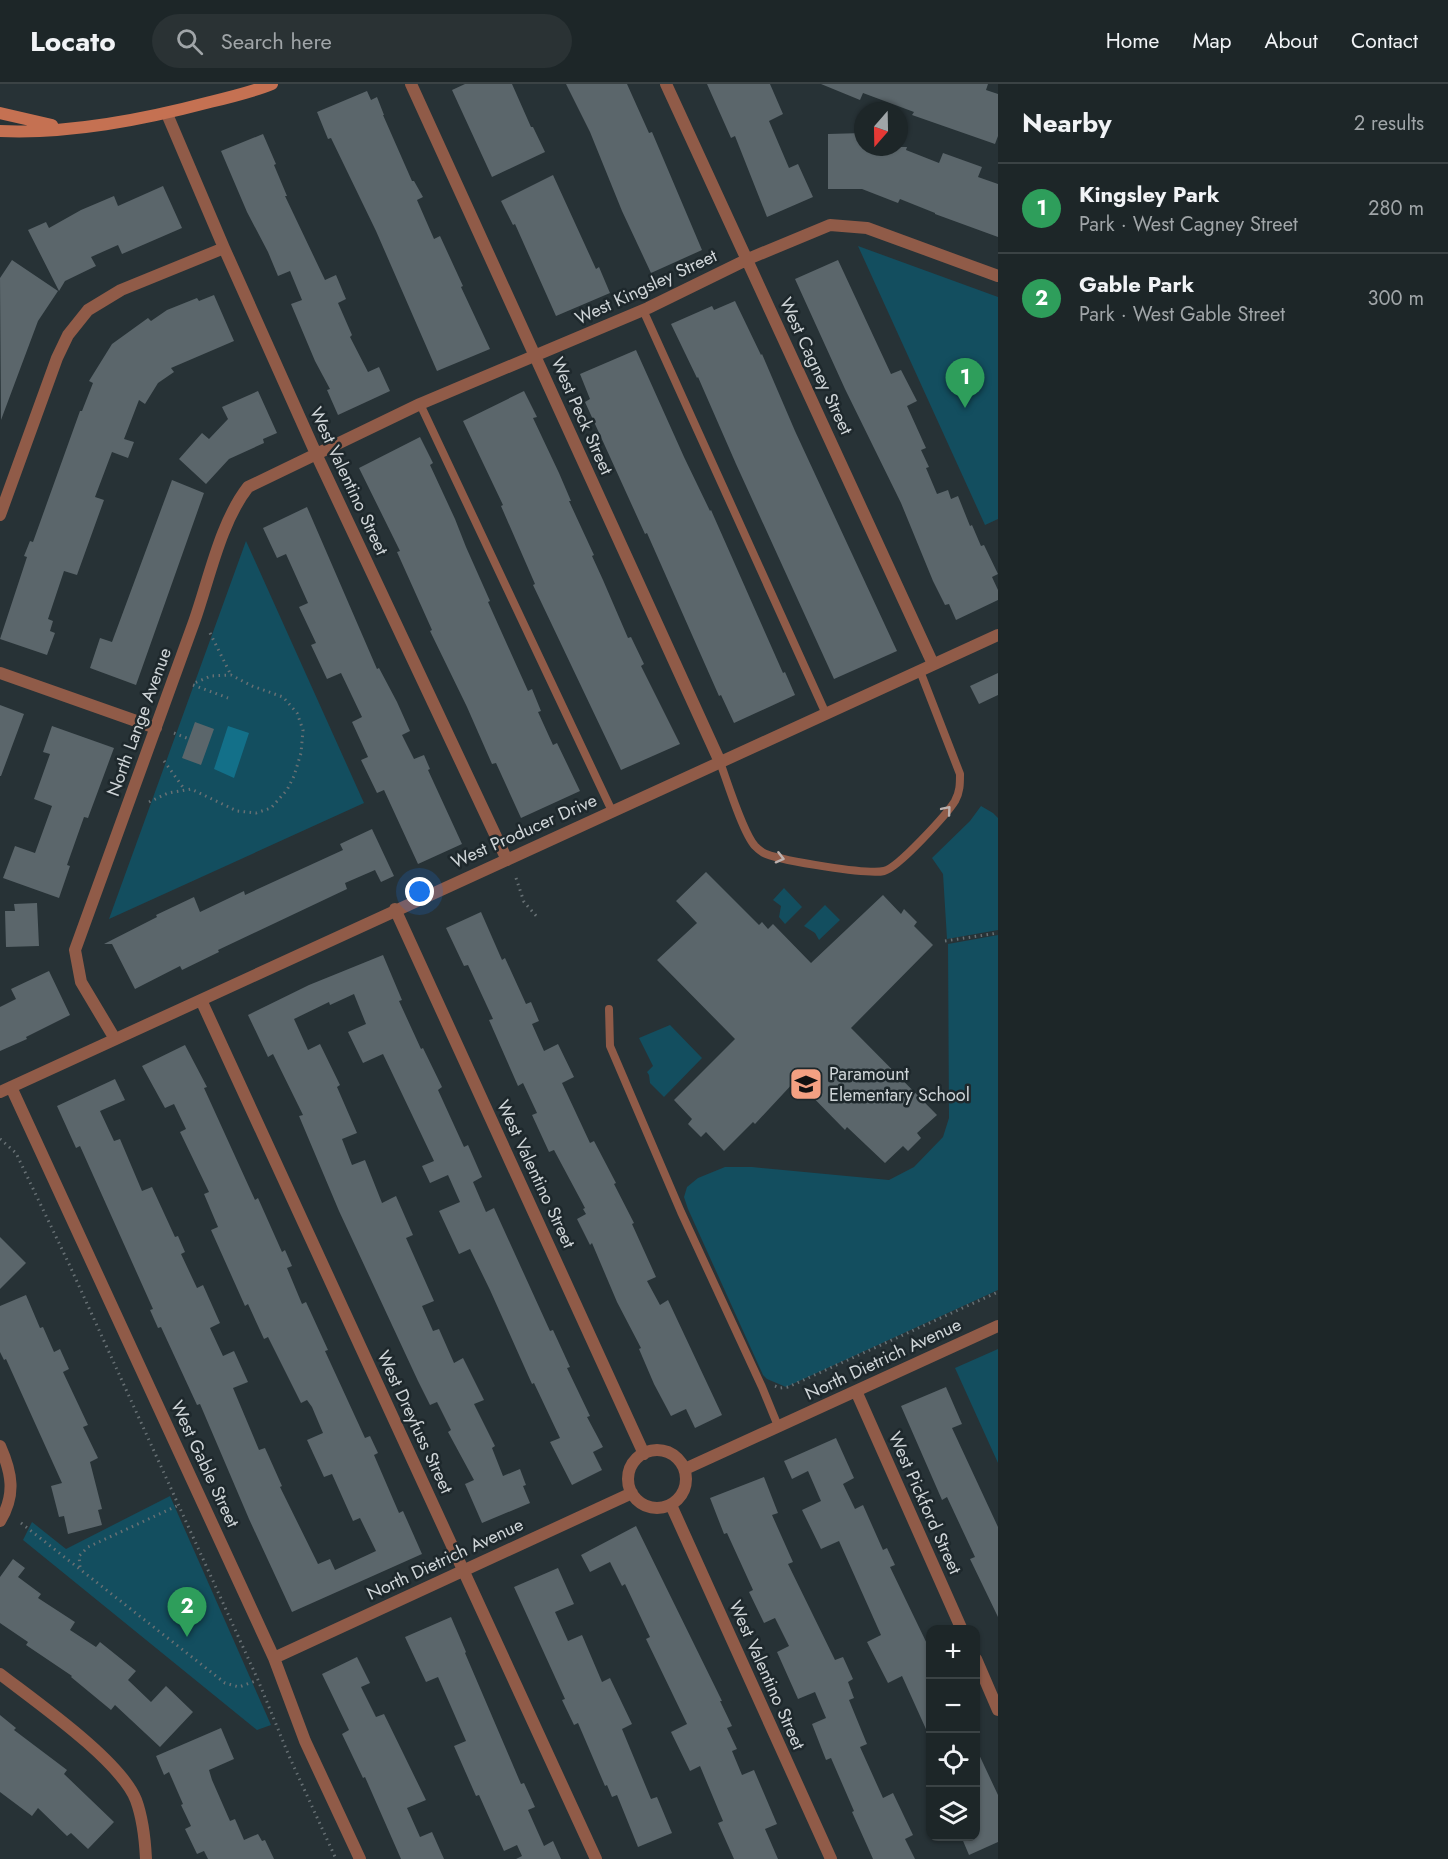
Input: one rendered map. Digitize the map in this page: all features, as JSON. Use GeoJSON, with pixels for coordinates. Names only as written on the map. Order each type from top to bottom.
{"type":"FeatureCollection","features":[{"type":"Feature","properties":{"kind":"street"},"geometry":{"type":"LineString","coordinates":[[0,131],[22,132],[94,126],[167,114],[272,84]]}},
{"type":"Feature","properties":{"kind":"street","name":"West Peck Street"},"geometry":{"type":"LineString","coordinates":[[411,84],[720,762]]}},
{"type":"Feature","properties":{"kind":"street","name":"West Cagney Street"},"geometry":{"type":"LineString","coordinates":[[666,84],[933,664]]}},
{"type":"Feature","properties":{"kind":"street"},"geometry":{"type":"LineString","coordinates":[[0,113],[65,128]]}},
{"type":"Feature","properties":{"kind":"street","name":"West Valentino Street"},"geometry":{"type":"LineString","coordinates":[[167,114],[316,456],[507,860]]}},
{"type":"Feature","properties":{"kind":"street","name":"West Kingsley Street"},"geometry":{"type":"LineString","coordinates":[[316,456],[420,404],[536,357],[643,310],[748,259],[830,225],[867,228],[998,276]]}},
{"type":"Feature","properties":{"kind":"street"},"geometry":{"type":"LineString","coordinates":[[0,515],[57,358],[68,335],[88,310],[121,290],[224,248]]}},
{"type":"Feature","properties":{"kind":"street","name":"North Lange Avenue"},"geometry":{"type":"LineString","coordinates":[[115,1039],[81,982],[75,950],[237,501],[248,487],[316,456]]}},
{"type":"Feature","properties":{"kind":"street","name":"West Producer Drive"},"geometry":{"type":"LineString","coordinates":[[5,1089],[998,635]]}},
{"type":"Feature","properties":{"kind":"street"},"geometry":{"type":"LineString","coordinates":[[0,673],[156,728]]}},
{"type":"Feature","properties":{"kind":"street","name":"West Valentino Street"},"geometry":{"type":"LineString","coordinates":[[395,909],[644,1454]]}},
{"type":"Feature","properties":{"kind":"street","name":"West Dreyfuss Street"},"geometry":{"type":"LineString","coordinates":[[201,1000],[596,1859]]}},
{"type":"Feature","properties":{"kind":"street","name":"West Gable Street"},"geometry":{"type":"LineString","coordinates":[[5,1089],[274,1658],[305,1741],[360,1859]]}},
{"type":"Feature","properties":{"kind":"street","name":"North Dietrich Avenue"},"geometry":{"type":"LineString","coordinates":[[685,1469],[998,1326]]}},
{"type":"Feature","properties":{"kind":"street","name":"West Pickford Street"},"geometry":{"type":"LineString","coordinates":[[856,1391],[960,1625]]}},
{"type":"Feature","properties":{"kind":"street"},"geometry":{"type":"LineString","coordinates":[[0,1446],[8,1463],[11,1489],[8,1509],[0,1521]]}},
{"type":"Feature","properties":{"kind":"street"},"geometry":{"type":"LineString","coordinates":[[655,1450],[676,1457],[685,1469],[685,1488],[680,1498],[660,1509],[639,1502],[628,1482],[635,1461],[655,1450]]}},
{"type":"Feature","properties":{"kind":"street","name":"North Dietrich Avenue"},"geometry":{"type":"LineString","coordinates":[[274,1658],[632,1493]]}},
{"type":"Feature","properties":{"kind":"street","name":"West Valentino Street"},"geometry":{"type":"LineString","coordinates":[[671,1505],[831,1859]]}},
{"type":"Feature","properties":{"kind":"street"},"geometry":{"type":"LineString","coordinates":[[980,1670],[998,1710]]}},
{"type":"Feature","properties":{"kind":"street"},"geometry":{"type":"LineString","coordinates":[[0,1674],[100,1755],[120,1776],[135,1798],[144,1832],[146,1859]]}},
{"type":"Feature","properties":{"kind":"lane"},"geometry":{"type":"LineString","coordinates":[[643,310],[826,714]]}},
{"type":"Feature","properties":{"kind":"lane"},"geometry":{"type":"LineString","coordinates":[[420,404],[612,812]]}},
{"type":"Feature","properties":{"kind":"lane"},"geometry":{"type":"LineString","coordinates":[[720,762],[741,819],[754,846],[765,854],[787,860],[868,873],[886,871],[898,864],[948,810],[960,789],[960,774],[920,670]]}},
{"type":"Feature","properties":{"kind":"lane"},"geometry":{"type":"LineString","coordinates":[[609,1009],[610,1046],[681,1212],[778,1426]]}},
{"type":"Feature","properties":{"kind":"path"},"geometry":{"type":"LineString","coordinates":[[210,633],[231,675]]}},
{"type":"Feature","properties":{"kind":"path"},"geometry":{"type":"LineString","coordinates":[[149,802],[168,793],[192,789],[237,812],[256,813],[271,808],[287,790],[301,753],[303,730],[297,713],[283,697],[252,686],[231,675],[211,676],[192,684],[228,698]]}},
{"type":"Feature","properties":{"kind":"path"},"geometry":{"type":"LineString","coordinates":[[174,733],[189,738]]}},
{"type":"Feature","properties":{"kind":"path"},"geometry":{"type":"LineString","coordinates":[[164,761],[185,790]]}},
{"type":"Feature","properties":{"kind":"path"},"geometry":{"type":"LineString","coordinates":[[516,878],[524,903],[539,919]]}},
{"type":"Feature","properties":{"kind":"path"},"geometry":{"type":"LineString","coordinates":[[945,941],[998,933]]}},
{"type":"Feature","properties":{"kind":"path"},"geometry":{"type":"LineString","coordinates":[[0,1139],[16,1153],[69,1264],[258,1680],[289,1756],[336,1859]]}},
{"type":"Feature","properties":{"kind":"path"},"geometry":{"type":"LineString","coordinates":[[762,1388],[773,1384],[780,1389],[788,1387],[998,1292]]}},
{"type":"Feature","properties":{"kind":"path"},"geometry":{"type":"LineString","coordinates":[[80,1569],[79,1556],[88,1547],[179,1505]]}},
{"type":"Feature","properties":{"kind":"path"},"geometry":{"type":"LineString","coordinates":[[21,1523],[225,1683],[239,1687],[258,1680]]}},
{"type":"Feature","properties":{"kind":"shaded area"},"geometry":{"type":"Polygon","coordinates":[[[858,246],[998,297],[998,519],[985,525],[858,246]]]}},
{"type":"Feature","properties":{"kind":"shaded area"},"geometry":{"type":"Polygon","coordinates":[[[246,541],[364,803],[109,919],[246,541]]]}},
{"type":"Feature","properties":{"kind":"shaded area"},"geometry":{"type":"Polygon","coordinates":[[[228,726],[249,733],[234,778],[214,769],[228,726]]]}},
{"type":"Feature","properties":{"kind":"shaded area"},"geometry":{"type":"Polygon","coordinates":[[[981,806],[998,818],[998,930],[947,939],[943,874],[932,858],[970,821],[981,806]]]}},
{"type":"Feature","properties":{"kind":"shaded area"},"geometry":{"type":"Polygon","coordinates":[[[784,888],[802,907],[785,924],[779,917],[781,906],[773,900],[784,888]]]}},
{"type":"Feature","properties":{"kind":"shaded area"},"geometry":{"type":"Polygon","coordinates":[[[825,905],[840,920],[819,940],[815,933],[804,926],[825,905]]]}},
{"type":"Feature","properties":{"kind":"shaded area"},"geometry":{"type":"Polygon","coordinates":[[[998,935],[998,1290],[786,1387],[767,1379],[763,1375],[688,1209],[684,1197],[687,1187],[698,1178],[725,1167],[752,1167],[889,1180],[914,1167],[943,1137],[949,1118],[948,944],[998,935]]]}},
{"type":"Feature","properties":{"kind":"shaded area"},"geometry":{"type":"Polygon","coordinates":[[[670,1025],[702,1058],[664,1097],[650,1083],[647,1072],[653,1066],[639,1038],[670,1025]]]}},
{"type":"Feature","properties":{"kind":"shaded area"},"geometry":{"type":"Polygon","coordinates":[[[998,1349],[998,1463],[955,1368],[998,1349]]]}},
{"type":"Feature","properties":{"kind":"shaded area"},"geometry":{"type":"Polygon","coordinates":[[[170,1496],[271,1725],[257,1730],[23,1540],[32,1522],[66,1549],[170,1496]]]}},
{"type":"Feature","properties":{"kind":"building"},"geometry":{"type":"Polygon","coordinates":[[[465,84],[512,84],[545,152],[492,177],[452,90],[465,84]]]}},
{"type":"Feature","properties":{"kind":"building"},"geometry":{"type":"Polygon","coordinates":[[[566,84],[627,84],[649,133],[652,132],[702,250],[651,273],[622,211],[590,132],[566,84]]]}},
{"type":"Feature","properties":{"kind":"building"},"geometry":{"type":"Polygon","coordinates":[[[707,84],[770,84],[783,114],[769,121],[789,168],[798,164],[813,197],[767,217],[735,136],[731,138],[707,84]]]}},
{"type":"Feature","properties":{"kind":"building"},"geometry":{"type":"Polygon","coordinates":[[[821,84],[988,84],[986,90],[998,94],[998,136],[995,144],[912,115],[914,112],[908,110],[908,102],[887,102],[863,93],[860,100],[821,84]]]}},
{"type":"Feature","properties":{"kind":"building"},"geometry":{"type":"Polygon","coordinates":[[[367,91],[371,100],[377,97],[412,181],[423,197],[417,200],[434,239],[440,236],[490,349],[437,371],[376,231],[331,138],[328,139],[317,112],[367,91]]]}},
{"type":"Feature","properties":{"kind":"building"},"geometry":{"type":"Polygon","coordinates":[[[854,133],[854,156],[908,156],[908,151],[939,163],[943,153],[982,167],[978,177],[998,184],[998,237],[900,199],[898,203],[862,189],[828,189],[828,134],[854,133]]]}},
{"type":"Feature","properties":{"kind":"building"},"geometry":{"type":"Polygon","coordinates":[[[263,134],[276,164],[274,165],[287,196],[285,196],[325,280],[336,275],[346,299],[338,303],[352,335],[350,337],[368,372],[379,367],[390,391],[338,415],[327,390],[330,389],[315,361],[291,304],[302,300],[290,271],[278,276],[221,151],[263,134]]]}},
{"type":"Feature","properties":{"kind":"building"},"geometry":{"type":"Polygon","coordinates":[[[553,175],[596,269],[599,267],[610,293],[556,316],[515,224],[513,225],[501,201],[553,175]]]}},
{"type":"Feature","properties":{"kind":"building"},"geometry":{"type":"Polygon","coordinates":[[[163,186],[182,228],[122,254],[118,245],[91,257],[96,266],[65,281],[59,291],[28,230],[46,222],[49,228],[81,210],[114,196],[118,206],[163,186]]]}},
{"type":"Feature","properties":{"kind":"building"},"geometry":{"type":"Polygon","coordinates":[[[12,260],[58,291],[38,321],[1,420],[0,278],[12,260]]]}},
{"type":"Feature","properties":{"kind":"building"},"geometry":{"type":"Polygon","coordinates":[[[838,260],[891,374],[901,370],[917,401],[907,406],[926,448],[921,450],[937,494],[948,490],[951,499],[958,496],[970,526],[972,525],[981,546],[984,545],[998,574],[992,577],[998,590],[998,600],[956,620],[949,604],[945,605],[933,581],[901,503],[845,389],[795,279],[838,260]]]}},
{"type":"Feature","properties":{"kind":"building"},"geometry":{"type":"Polygon","coordinates":[[[214,295],[234,341],[171,368],[174,372],[158,383],[145,404],[139,400],[124,439],[134,442],[128,458],[112,452],[95,497],[104,500],[77,575],[64,571],[48,619],[53,621],[50,631],[55,633],[47,655],[0,639],[27,557],[24,556],[30,541],[33,542],[80,411],[82,411],[93,383],[89,381],[112,344],[148,318],[151,321],[167,310],[197,298],[199,301],[214,295]]]}},
{"type":"Feature","properties":{"kind":"building"},"geometry":{"type":"Polygon","coordinates":[[[735,301],[762,354],[795,431],[897,651],[834,679],[698,377],[671,324],[712,306],[714,310],[735,301]]]}},
{"type":"Feature","properties":{"kind":"building"},"geometry":{"type":"Polygon","coordinates":[[[636,350],[795,695],[734,723],[721,695],[719,696],[647,533],[645,534],[585,402],[590,399],[580,374],[636,350]]]}},
{"type":"Feature","properties":{"kind":"building"},"geometry":{"type":"Polygon","coordinates":[[[258,391],[277,433],[263,439],[264,443],[229,459],[206,484],[179,459],[202,433],[209,439],[228,419],[222,407],[258,391]]]}},
{"type":"Feature","properties":{"kind":"building"},"geometry":{"type":"Polygon","coordinates":[[[524,391],[537,417],[533,418],[559,473],[628,638],[631,637],[644,664],[641,666],[680,744],[621,770],[533,585],[535,584],[501,506],[503,505],[463,421],[524,391]]]}},
{"type":"Feature","properties":{"kind":"building"},"geometry":{"type":"Polygon","coordinates":[[[420,437],[490,601],[488,602],[528,691],[532,689],[541,711],[538,712],[553,745],[557,743],[580,791],[521,818],[496,763],[492,764],[430,631],[432,630],[397,552],[400,551],[359,468],[420,437]]]}},
{"type":"Feature","properties":{"kind":"building"},"geometry":{"type":"Polygon","coordinates":[[[172,480],[204,493],[136,685],[90,668],[100,638],[112,642],[172,480]]]}},
{"type":"Feature","properties":{"kind":"building"},"geometry":{"type":"Polygon","coordinates":[[[307,507],[377,669],[379,668],[410,731],[402,735],[414,759],[424,755],[430,769],[428,770],[462,844],[418,864],[384,790],[377,793],[361,760],[368,757],[352,722],[362,717],[341,673],[327,679],[311,645],[316,643],[299,607],[308,603],[286,554],[277,558],[263,528],[307,507]]]}},
{"type":"Feature","properties":{"kind":"building"},"geometry":{"type":"Polygon","coordinates":[[[998,673],[998,695],[979,704],[970,686],[998,673]]]}},
{"type":"Feature","properties":{"kind":"building"},"geometry":{"type":"Polygon","coordinates":[[[0,705],[24,714],[1,776],[0,776],[0,705]]]}},
{"type":"Feature","properties":{"kind":"building"},"geometry":{"type":"Polygon","coordinates":[[[195,722],[214,729],[201,765],[182,758],[195,722]]]}},
{"type":"Feature","properties":{"kind":"building"},"geometry":{"type":"Polygon","coordinates":[[[52,726],[114,748],[88,818],[84,817],[67,865],[70,866],[59,898],[3,878],[15,846],[35,853],[52,806],[34,799],[50,754],[43,752],[52,726]]]}},
{"type":"Feature","properties":{"kind":"building"},"geometry":{"type":"Polygon","coordinates":[[[372,829],[394,876],[381,882],[375,870],[345,883],[347,889],[218,950],[219,952],[182,970],[180,966],[135,989],[112,944],[104,944],[194,897],[200,912],[244,891],[245,895],[343,850],[340,844],[372,829]]]}},
{"type":"Feature","properties":{"kind":"building"},"geometry":{"type":"Polygon","coordinates":[[[706,872],[759,925],[762,922],[768,929],[773,924],[811,963],[883,895],[901,914],[904,909],[917,922],[914,926],[933,945],[851,1028],[937,1115],[917,1133],[921,1138],[908,1151],[903,1146],[885,1163],[847,1127],[845,1130],[796,1080],[755,1124],[753,1122],[724,1151],[706,1132],[701,1137],[688,1124],[692,1119],[674,1100],[735,1039],[657,960],[697,923],[676,901],[706,872]]]}},
{"type":"Feature","properties":{"kind":"building"},"geometry":{"type":"Polygon","coordinates":[[[37,903],[39,946],[6,947],[5,911],[15,911],[14,904],[37,903]]]}},
{"type":"Feature","properties":{"kind":"building"},"geometry":{"type":"Polygon","coordinates":[[[481,912],[502,960],[505,958],[526,1004],[531,1002],[539,1021],[532,1024],[544,1051],[558,1044],[574,1077],[562,1083],[590,1143],[594,1141],[634,1223],[632,1224],[656,1277],[647,1281],[660,1305],[668,1300],[722,1415],[695,1428],[686,1409],[671,1416],[654,1384],[639,1349],[641,1348],[617,1302],[592,1243],[590,1245],[577,1219],[586,1214],[583,1209],[585,1208],[554,1150],[549,1152],[532,1115],[537,1113],[523,1083],[518,1086],[489,1020],[493,1019],[468,965],[464,966],[446,928],[481,912]]]}},
{"type":"Feature","properties":{"kind":"building"},"geometry":{"type":"Polygon","coordinates":[[[383,955],[402,1000],[399,1001],[442,1087],[438,1090],[464,1147],[468,1145],[482,1177],[473,1182],[486,1212],[494,1208],[550,1331],[553,1330],[570,1367],[567,1368],[590,1416],[587,1417],[603,1447],[593,1452],[602,1470],[572,1485],[550,1442],[560,1438],[534,1383],[532,1384],[490,1290],[470,1249],[459,1254],[439,1211],[460,1202],[448,1175],[430,1183],[422,1166],[434,1161],[383,1054],[363,1063],[348,1032],[366,1024],[354,994],[330,1005],[329,1002],[294,1019],[308,1050],[320,1044],[340,1085],[337,1087],[357,1133],[342,1139],[352,1165],[365,1160],[382,1203],[396,1196],[413,1235],[406,1238],[434,1301],[422,1306],[433,1331],[439,1329],[454,1363],[463,1358],[484,1400],[474,1404],[495,1446],[492,1448],[503,1476],[520,1469],[526,1485],[523,1486],[530,1503],[482,1523],[465,1484],[474,1480],[448,1432],[451,1430],[437,1402],[430,1405],[418,1381],[339,1211],[299,1116],[303,1115],[273,1054],[268,1057],[248,1015],[309,985],[383,955]]]}},
{"type":"Feature","properties":{"kind":"building"},"geometry":{"type":"Polygon","coordinates":[[[49,971],[70,1015],[0,1051],[0,1007],[16,999],[11,989],[49,971]]]}},
{"type":"Feature","properties":{"kind":"building"},"geometry":{"type":"Polygon","coordinates":[[[185,1045],[207,1087],[204,1088],[255,1200],[258,1198],[282,1252],[285,1250],[292,1266],[287,1268],[302,1304],[306,1302],[328,1350],[325,1351],[365,1438],[370,1436],[378,1453],[374,1455],[399,1513],[403,1511],[422,1554],[292,1612],[200,1404],[197,1405],[161,1327],[158,1328],[150,1310],[153,1309],[80,1146],[76,1148],[57,1106],[115,1079],[125,1100],[100,1111],[114,1141],[120,1139],[142,1191],[152,1187],[175,1237],[178,1236],[185,1252],[181,1254],[197,1288],[203,1285],[220,1323],[210,1328],[223,1356],[234,1351],[248,1382],[233,1388],[259,1450],[265,1448],[282,1486],[280,1487],[318,1564],[330,1559],[335,1570],[376,1551],[360,1518],[353,1521],[332,1474],[324,1477],[307,1440],[323,1433],[312,1407],[307,1400],[301,1403],[268,1337],[264,1339],[248,1304],[245,1306],[211,1230],[218,1227],[204,1194],[209,1192],[180,1132],[186,1129],[174,1104],[165,1108],[142,1066],[185,1045]]]}},
{"type":"Feature","properties":{"kind":"building"},"geometry":{"type":"Polygon","coordinates":[[[0,1237],[26,1263],[0,1289],[0,1237]]]}},
{"type":"Feature","properties":{"kind":"building"},"geometry":{"type":"Polygon","coordinates":[[[26,1295],[40,1328],[43,1327],[54,1352],[60,1349],[69,1369],[63,1372],[88,1425],[83,1427],[98,1458],[90,1462],[102,1509],[98,1510],[102,1525],[68,1534],[64,1516],[59,1517],[51,1486],[62,1483],[6,1359],[4,1360],[0,1352],[0,1306],[26,1295]]]}},
{"type":"Feature","properties":{"kind":"building"},"geometry":{"type":"Polygon","coordinates":[[[946,1387],[962,1424],[952,1428],[998,1527],[998,1617],[970,1559],[975,1557],[947,1497],[942,1500],[901,1406],[946,1387]]]}},
{"type":"Feature","properties":{"kind":"building"},"geometry":{"type":"Polygon","coordinates":[[[836,1438],[854,1478],[843,1484],[855,1509],[863,1505],[883,1550],[887,1548],[895,1565],[890,1567],[926,1642],[926,1729],[902,1676],[888,1683],[867,1642],[881,1635],[839,1541],[821,1549],[802,1510],[821,1501],[808,1471],[792,1479],[784,1461],[836,1438]]]}},
{"type":"Feature","properties":{"kind":"building"},"geometry":{"type":"Polygon","coordinates":[[[764,1477],[778,1513],[772,1515],[793,1562],[788,1564],[835,1660],[843,1657],[853,1679],[848,1682],[854,1698],[849,1700],[867,1744],[860,1747],[883,1798],[893,1793],[913,1835],[905,1839],[915,1859],[873,1859],[831,1758],[826,1760],[812,1724],[826,1718],[815,1692],[798,1699],[777,1652],[789,1646],[775,1618],[764,1623],[749,1592],[753,1590],[727,1533],[724,1534],[710,1498],[764,1477]]]}},
{"type":"Feature","properties":{"kind":"building"},"geometry":{"type":"Polygon","coordinates":[[[636,1526],[722,1701],[720,1701],[732,1726],[727,1728],[737,1749],[732,1751],[742,1775],[754,1770],[777,1824],[765,1829],[778,1859],[734,1859],[718,1823],[723,1821],[700,1766],[690,1771],[671,1732],[687,1724],[646,1639],[650,1637],[625,1584],[622,1586],[610,1562],[590,1572],[581,1555],[636,1526]]]}},
{"type":"Feature","properties":{"kind":"building"},"geometry":{"type":"Polygon","coordinates":[[[13,1559],[25,1568],[18,1577],[41,1594],[38,1598],[75,1622],[70,1630],[96,1647],[100,1642],[136,1671],[128,1680],[151,1702],[166,1686],[193,1712],[160,1747],[115,1705],[111,1710],[72,1676],[26,1645],[28,1642],[0,1623],[0,1577],[13,1559]]]}},
{"type":"Feature","properties":{"kind":"building"},"geometry":{"type":"Polygon","coordinates":[[[558,1568],[574,1604],[555,1612],[568,1641],[582,1635],[602,1682],[610,1678],[632,1724],[622,1729],[651,1799],[657,1797],[672,1833],[638,1847],[617,1795],[612,1797],[607,1785],[605,1786],[578,1723],[574,1725],[562,1700],[565,1699],[514,1587],[558,1568]]]}},
{"type":"Feature","properties":{"kind":"building"},"geometry":{"type":"Polygon","coordinates":[[[451,1617],[521,1784],[524,1783],[535,1807],[528,1810],[544,1846],[553,1841],[561,1859],[516,1859],[522,1856],[517,1845],[504,1851],[479,1795],[476,1796],[454,1746],[466,1741],[438,1677],[426,1682],[405,1637],[451,1617]]]}},
{"type":"Feature","properties":{"kind":"building"},"geometry":{"type":"Polygon","coordinates":[[[357,1657],[370,1683],[361,1687],[376,1717],[384,1714],[426,1800],[407,1808],[420,1837],[432,1832],[444,1859],[401,1859],[365,1777],[363,1778],[342,1734],[349,1730],[322,1674],[357,1657]]]}},
{"type":"Feature","properties":{"kind":"building"},"geometry":{"type":"Polygon","coordinates":[[[0,1715],[16,1728],[14,1730],[67,1770],[64,1774],[114,1822],[88,1849],[71,1833],[67,1836],[38,1808],[32,1816],[0,1792],[0,1715]]]}},
{"type":"Feature","properties":{"kind":"building"},"geometry":{"type":"Polygon","coordinates":[[[221,1728],[234,1759],[209,1770],[212,1780],[230,1821],[235,1819],[244,1840],[258,1834],[262,1841],[265,1840],[274,1859],[208,1859],[204,1851],[197,1854],[185,1829],[191,1826],[181,1805],[183,1804],[169,1772],[164,1775],[156,1756],[221,1728]]]}},
{"type":"Feature","properties":{"kind":"building"},"geometry":{"type":"Polygon","coordinates":[[[980,1757],[998,1795],[998,1842],[969,1855],[963,1841],[980,1841],[980,1757]]]}},
{"type":"Feature","properties":{"kind":"place","name":"Kingsley Park"},"geometry":{"type":"Point","coordinates":[965,408]}},
{"type":"Feature","properties":{"kind":"place","name":"Paramount Elementary School"},"geometry":{"type":"Point","coordinates":[806,1084]}},
{"type":"Feature","properties":{"kind":"place","name":"Gable Park"},"geometry":{"type":"Point","coordinates":[187,1637]}}]}
